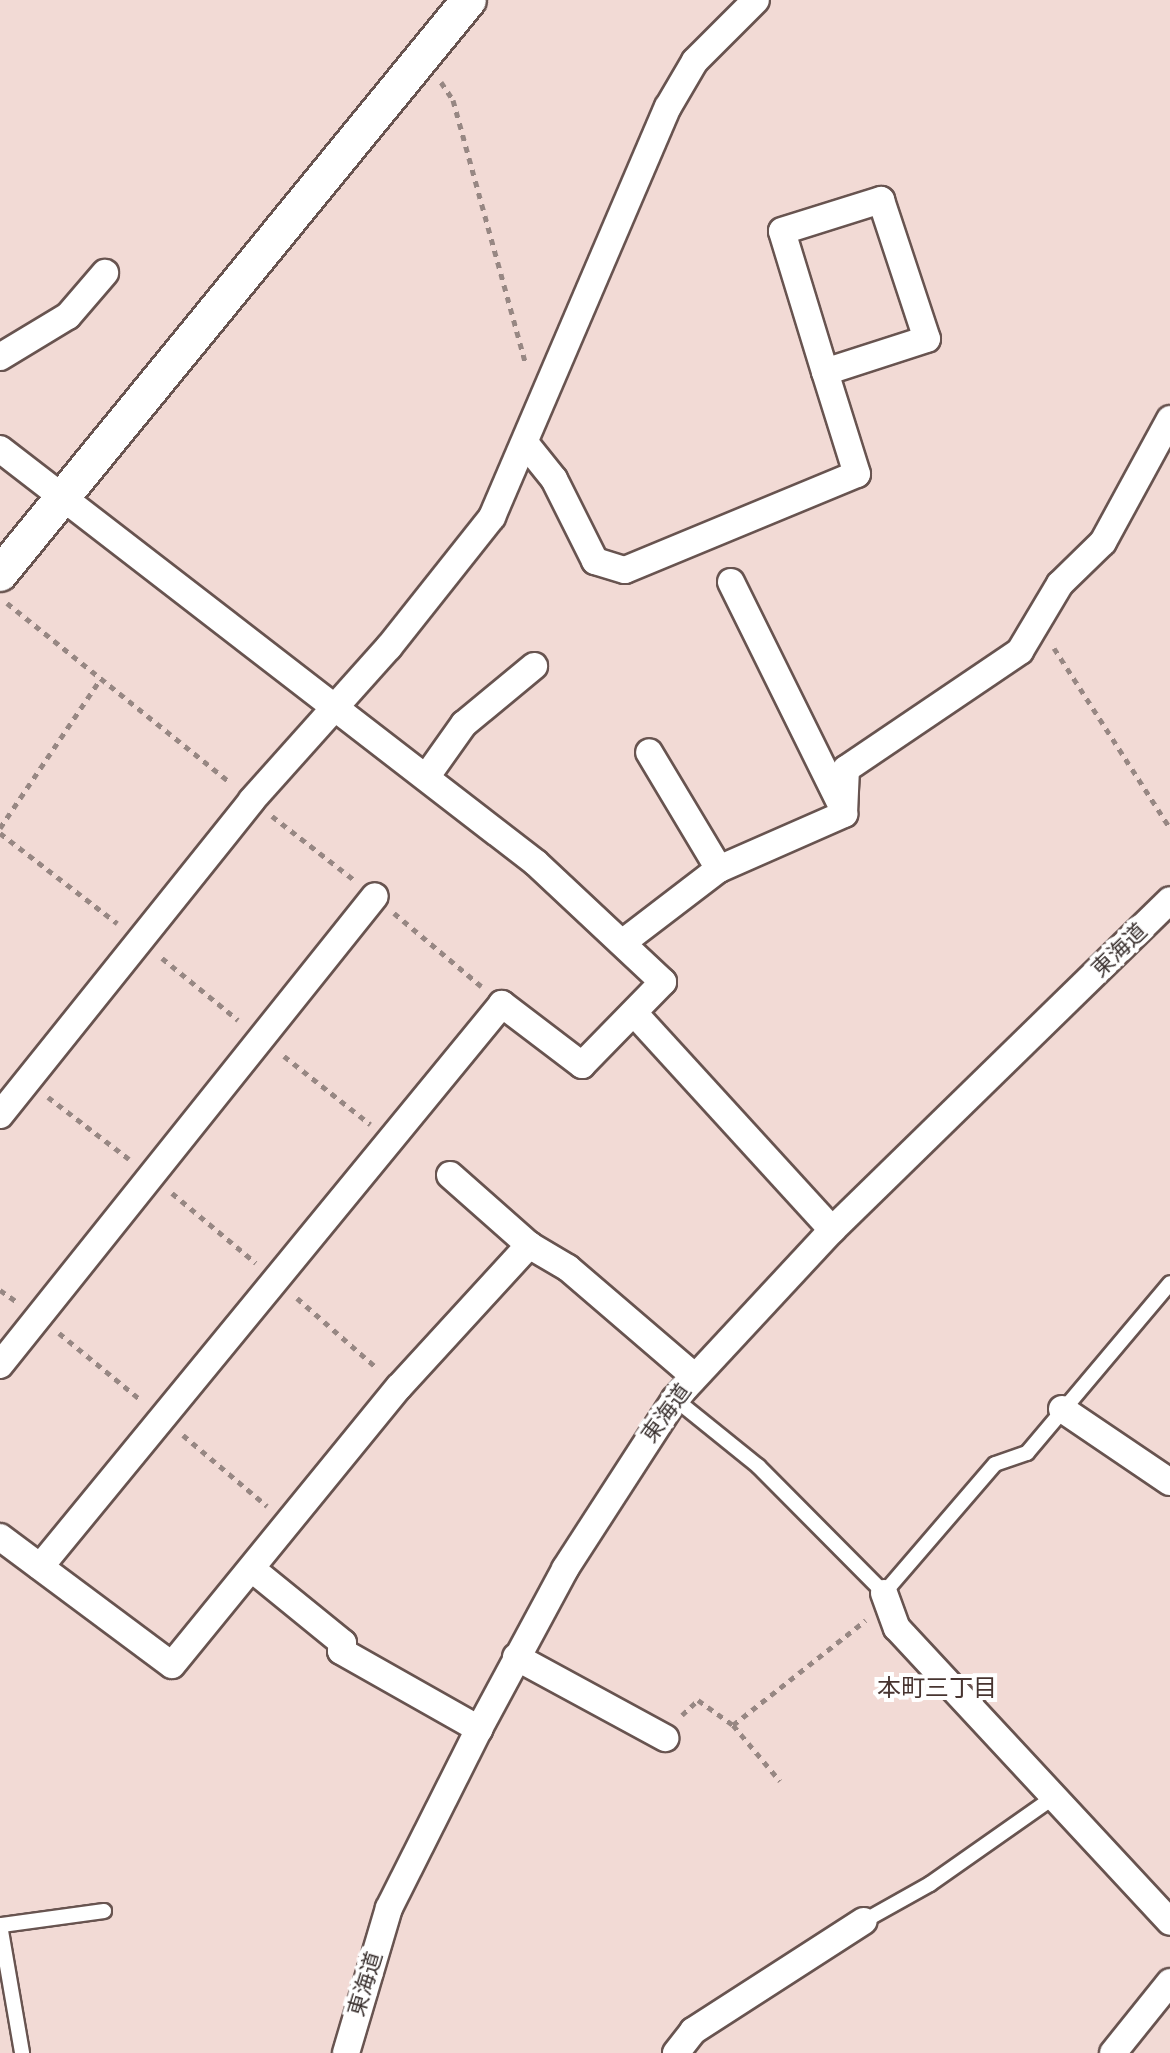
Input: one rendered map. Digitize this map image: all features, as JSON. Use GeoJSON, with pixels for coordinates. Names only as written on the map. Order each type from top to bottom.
{"type":"FeatureCollection","features":[{"type":"Feature","properties":{"kind":"street"},"geometry":{"type":"LineString","coordinates":[[0,574],[469,0]]}},
{"type":"Feature","properties":{"kind":"street"},"geometry":{"type":"LineString","coordinates":[[0,1115],[252,800],[336,707],[492,517],[668,107],[695,61],[756,0]]}},
{"type":"Feature","properties":{"kind":"street"},"geometry":{"type":"LineString","coordinates":[[525,443],[554,479],[595,561],[625,570],[857,474],[825,372],[782,231],[881,200],[927,339],[825,372]]}},
{"type":"Feature","properties":{"kind":"street"},"geometry":{"type":"LineString","coordinates":[[0,357],[68,316],[105,273]]}},
{"type":"Feature","properties":{"kind":"street"},"geometry":{"type":"LineString","coordinates":[[844,814],[846,769],[1020,651],[1070,571],[1103,542],[1170,419]]}},
{"type":"Feature","properties":{"kind":"street"},"geometry":{"type":"LineString","coordinates":[[0,449],[427,776],[626,940],[663,982],[636,1015],[582,1065],[502,1004],[279,1282],[40,1567]]}},
{"type":"Feature","properties":{"kind":"street"},"geometry":{"type":"LineString","coordinates":[[731,582],[844,814]]}},
{"type":"Feature","properties":{"kind":"street"},"geometry":{"type":"LineString","coordinates":[[427,776],[464,724],[534,666]]}},
{"type":"Feature","properties":{"kind":"street"},"geometry":{"type":"LineString","coordinates":[[649,752],[719,869]]}},
{"type":"Feature","properties":{"kind":"street"},"geometry":{"type":"LineString","coordinates":[[626,940],[719,869],[844,814]]}},
{"type":"Feature","properties":{"kind":"street"},"geometry":{"type":"LineString","coordinates":[[0,1365],[154,1178],[375,896]]}},
{"type":"Feature","properties":{"kind":"street","name":"東海道"},"geometry":{"type":"LineString","coordinates":[[346,2053],[389,1908],[479,1729],[516,1657],[611,1490],[675,1399],[832,1230],[1170,900]]}},
{"type":"Feature","properties":{"kind":"street"},"geometry":{"type":"LineString","coordinates":[[636,1015],[832,1230]]}},
{"type":"Feature","properties":{"kind":"street"},"geometry":{"type":"LineString","coordinates":[[450,1175],[529,1245],[568,1268],[694,1376]]}},
{"type":"Feature","properties":{"kind":"street"},"geometry":{"type":"LineString","coordinates":[[0,1537],[172,1665],[399,1387],[529,1245]]}},
{"type":"Feature","properties":{"kind":"street"},"geometry":{"type":"LineString","coordinates":[[1062,1409],[1170,1482]]}},
{"type":"Feature","properties":{"kind":"street"},"geometry":{"type":"LineString","coordinates":[[252,1569],[343,1643],[341,1651],[479,1729]]}},
{"type":"Feature","properties":{"kind":"street"},"geometry":{"type":"LineString","coordinates":[[885,1599],[897,1628],[1051,1799],[1170,1922]]}},
{"type":"Feature","properties":{"kind":"street"},"geometry":{"type":"LineString","coordinates":[[516,1657],[665,1738]]}},
{"type":"Feature","properties":{"kind":"street"},"geometry":{"type":"LineString","coordinates":[[676,2053],[693,2031],[864,1921]]}},
{"type":"Feature","properties":{"kind":"street"},"geometry":{"type":"LineString","coordinates":[[1113,2053],[1170,1982]]}},
{"type":"Feature","properties":{"kind":"lane"},"geometry":{"type":"LineString","coordinates":[[675,1399],[758,1466],[885,1599],[995,1464],[1027,1453],[1170,1283]]}},
{"type":"Feature","properties":{"kind":"lane"},"geometry":{"type":"LineString","coordinates":[[864,1921],[930,1884],[1051,1799]]}},
{"type":"Feature","properties":{"kind":"lane"},"geometry":{"type":"LineString","coordinates":[[22,2053],[1,1925],[104,1911]]}},
{"type":"Feature","properties":{"kind":"path"},"geometry":{"type":"LineString","coordinates":[[423,54],[453,100],[515,344],[545,399]]}},
{"type":"Feature","properties":{"kind":"path"},"geometry":{"type":"LineString","coordinates":[[0,597],[252,800]]}},
{"type":"Feature","properties":{"kind":"path"},"geometry":{"type":"LineString","coordinates":[[1030,631],[1063,655],[1170,828]]}},
{"type":"Feature","properties":{"kind":"path"},"geometry":{"type":"LineString","coordinates":[[100,680],[0,831],[390,1140]]}},
{"type":"Feature","properties":{"kind":"path"},"geometry":{"type":"LineString","coordinates":[[27,1081],[154,1178],[399,1387]]}},
{"type":"Feature","properties":{"kind":"path"},"geometry":{"type":"LineString","coordinates":[[733,1725],[885,1599]]}},
{"type":"Feature","properties":{"kind":"path"},"geometry":{"type":"LineString","coordinates":[[665,1738],[698,1700],[733,1725],[780,1781]]}},
{"type":"Feature","properties":{"kind":"district","name":"本町三丁目"},"geometry":{"type":"Point","coordinates":[937,1688]}}]}
